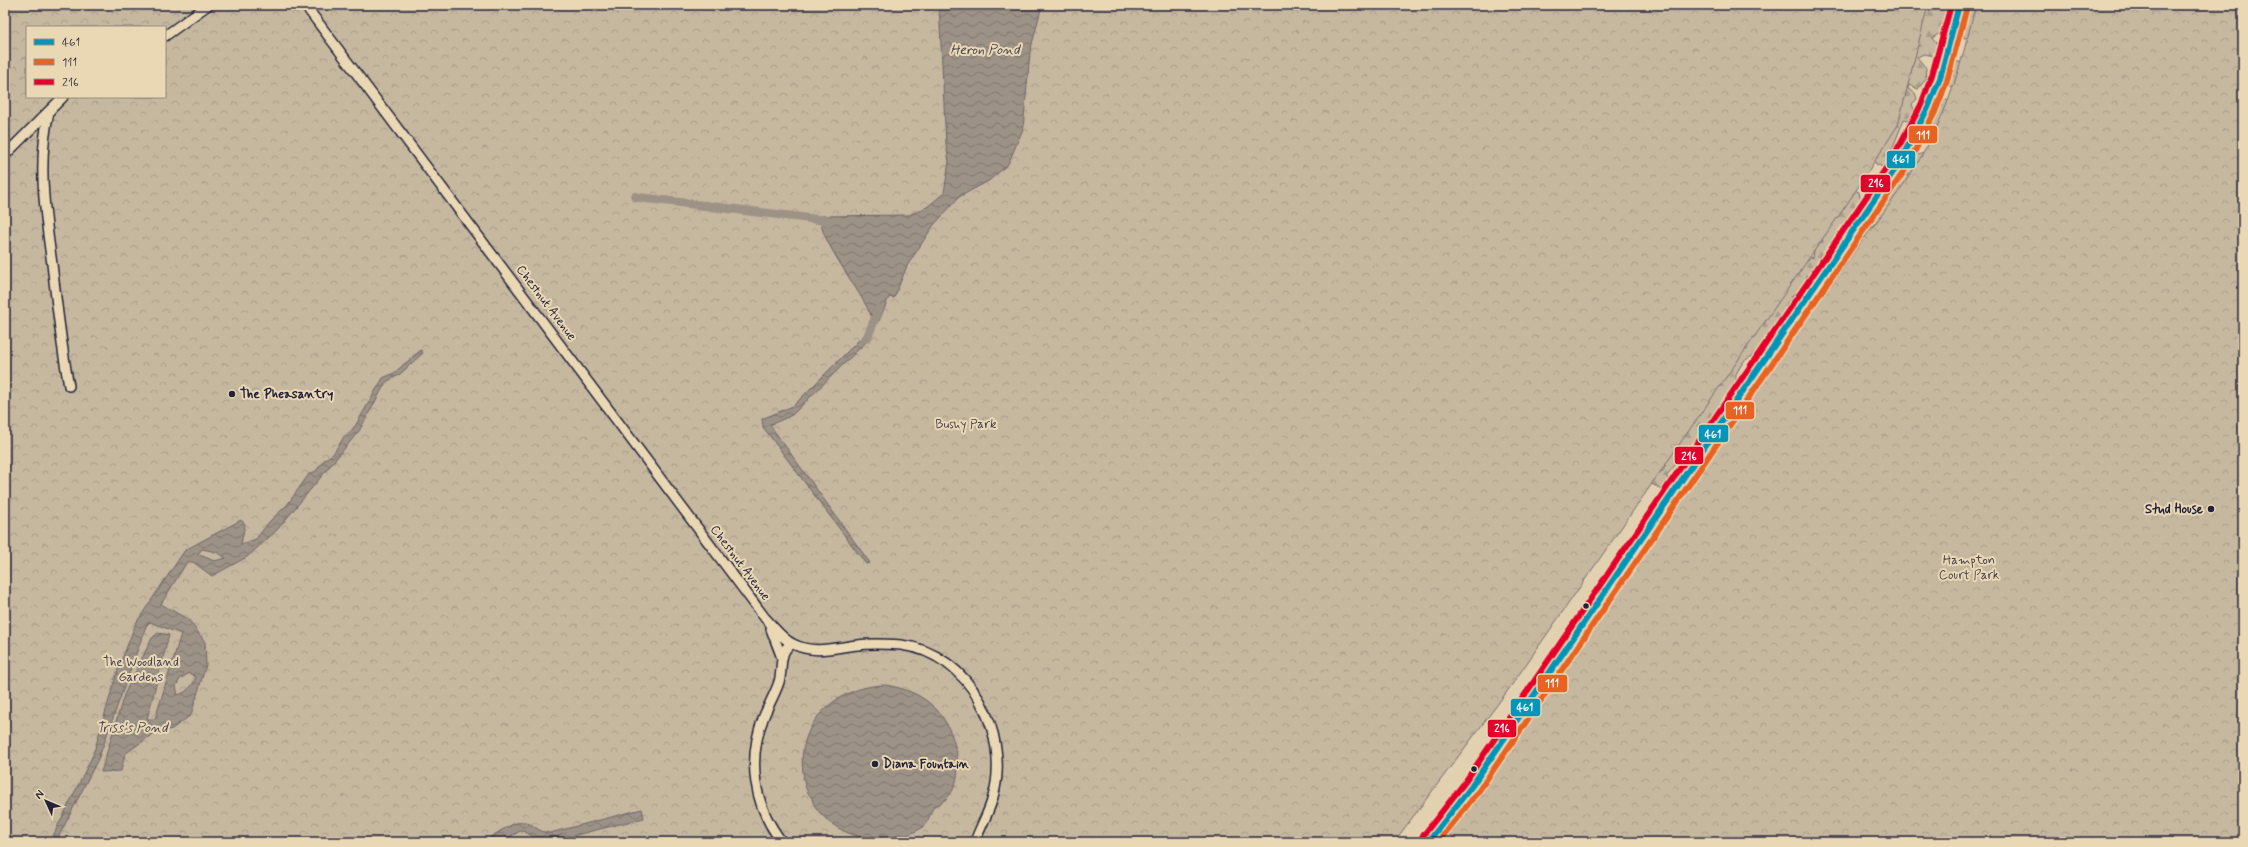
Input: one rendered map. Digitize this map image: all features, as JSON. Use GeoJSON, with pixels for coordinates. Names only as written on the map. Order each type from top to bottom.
{"type":"FeatureCollection","features":[{"type":"Feature","properties":{"kind":"main road"},"geometry":{"type":"LineString","coordinates":[[1428,842],[1470,787],[1513,726],[1898,165],[1928,108],[1940,78],[1959,5]]}},
{"type":"Feature","properties":{"kind":"street"},"geometry":{"type":"LineString","coordinates":[[166,35],[208,5]]}},
{"type":"Feature","properties":{"kind":"street","name":"Chestnut Avenue"},"geometry":{"type":"LineString","coordinates":[[305,5],[765,618],[776,638],[782,658]]}},
{"type":"Feature","properties":{"kind":"street"},"geometry":{"type":"LineString","coordinates":[[5,155],[62,98]]}},
{"type":"Feature","properties":{"kind":"street"},"geometry":{"type":"LineString","coordinates":[[49,112],[45,129],[43,174],[46,216],[62,346],[69,386]]}},
{"type":"Feature","properties":{"kind":"street","name":"Chestnut Avenue"},"geometry":{"type":"LineString","coordinates":[[765,618],[792,644],[808,649],[821,651],[873,644],[914,648],[936,658],[963,679],[980,701],[986,713],[998,758],[993,798],[975,842]]}},
{"type":"Feature","properties":{"kind":"street","name":"Chestnut Avenue"},"geometry":{"type":"LineString","coordinates":[[782,842],[774,833],[762,808],[754,768],[758,736],[779,682],[782,658],[785,649],[792,644]]}},
{"type":"Feature","properties":{"kind":"green space","name":"Bushy Park"},"geometry":{"type":"Polygon","coordinates":[[[5,5],[1928,5],[1898,125],[1849,201],[1506,693],[1394,842],[5,842],[5,5]]]}},
{"type":"Feature","properties":{"kind":"green space"},"geometry":{"type":"Polygon","coordinates":[[[1936,5],[1951,5],[1945,30],[1932,38],[1939,47],[1935,56],[1924,54],[1917,57],[1926,68],[1925,80],[1918,89],[1909,85],[1908,89],[1915,93],[1917,99],[1912,104],[1914,110],[1909,120],[1904,119],[1883,167],[1876,164],[1872,155],[1926,11],[1936,5]]]}},
{"type":"Feature","properties":{"kind":"green space"},"geometry":{"type":"Polygon","coordinates":[[[1967,5],[1987,5],[1977,37],[1964,38],[1963,28],[1967,5]]]}},
{"type":"Feature","properties":{"kind":"green space","name":"Hampton Court Park"},"geometry":{"type":"Polygon","coordinates":[[[1976,5],[2243,5],[2243,842],[1460,842],[1448,833],[1919,160],[1936,129],[1949,99],[1976,5]]]}},
{"type":"Feature","properties":{"kind":"green space"},"geometry":{"type":"Polygon","coordinates":[[[1954,61],[1975,66],[1957,87],[1950,86],[1954,61]]]}},
{"type":"Feature","properties":{"kind":"green space"},"geometry":{"type":"Polygon","coordinates":[[[1938,95],[1957,106],[1933,143],[1921,135],[1935,109],[1938,95]]]}},
{"type":"Feature","properties":{"kind":"green space"},"geometry":{"type":"Polygon","coordinates":[[[1929,152],[1872,241],[1870,228],[1877,221],[1872,211],[1895,181],[1902,179],[1899,170],[1908,157],[1929,152]]]}},
{"type":"Feature","properties":{"kind":"green space"},"geometry":{"type":"Polygon","coordinates":[[[1850,188],[1859,192],[1861,203],[1812,277],[1806,275],[1806,282],[1791,297],[1794,303],[1769,338],[1757,352],[1743,362],[1736,374],[1736,382],[1718,412],[1667,475],[1668,484],[1664,490],[1647,482],[1651,475],[1663,471],[1669,456],[1733,349],[1747,350],[1748,326],[1802,253],[1813,258],[1815,246],[1823,242],[1821,235],[1850,188]]]}},
{"type":"Feature","properties":{"kind":"green space"},"geometry":{"type":"Polygon","coordinates":[[[1812,301],[1824,306],[1686,505],[1676,503],[1693,469],[1702,470],[1705,464],[1700,459],[1710,443],[1719,445],[1724,438],[1720,429],[1734,407],[1743,410],[1745,407],[1740,402],[1745,394],[1751,397],[1756,389],[1754,379],[1770,356],[1783,361],[1789,354],[1785,346],[1792,338],[1798,341],[1800,321],[1812,301]]]}},
{"type":"Feature","properties":{"kind":"green space"},"geometry":{"type":"Polygon","coordinates":[[[1635,561],[1643,570],[1588,634],[1603,603],[1635,561]]]}},
{"type":"Feature","properties":{"kind":"green space"},"geometry":{"type":"Polygon","coordinates":[[[1578,641],[1592,647],[1534,725],[1525,717],[1557,673],[1565,674],[1565,657],[1578,641]]]}},
{"type":"Feature","properties":{"kind":"water","name":"Heron Pond"},"geometry":{"type":"Polygon","coordinates":[[[939,5],[1042,5],[1030,52],[1023,129],[1008,164],[990,180],[959,197],[933,226],[907,266],[894,298],[889,297],[879,321],[872,318],[860,295],[833,252],[821,226],[820,216],[909,215],[927,207],[944,193],[949,162],[946,144],[939,5]]]}},
{"type":"Feature","properties":{"kind":"water"},"geometry":{"type":"Polygon","coordinates":[[[870,325],[874,327],[867,341],[792,415],[770,425],[870,563],[866,564],[763,427],[762,419],[793,406],[866,333],[870,325]]]}},
{"type":"Feature","properties":{"kind":"water","name":"Triss's Pond"},"geometry":{"type":"Polygon","coordinates":[[[421,350],[423,353],[399,375],[386,382],[359,431],[277,530],[247,557],[212,576],[193,562],[187,562],[161,604],[189,620],[205,642],[206,665],[191,715],[172,729],[154,733],[125,754],[121,771],[101,772],[124,695],[152,638],[158,633],[169,635],[147,719],[155,719],[181,634],[150,622],[146,626],[99,757],[56,842],[50,842],[93,755],[117,672],[136,623],[185,550],[241,520],[245,524],[241,544],[256,539],[269,522],[287,505],[309,474],[316,471],[324,460],[333,454],[344,437],[354,428],[383,378],[394,373],[421,350]],[[202,549],[198,554],[214,561],[226,558],[217,552],[202,549]],[[189,673],[180,679],[176,686],[178,695],[189,688],[195,680],[196,677],[189,673]]]}},
{"type":"Feature","properties":{"kind":"water"},"geometry":{"type":"Polygon","coordinates":[[[885,685],[900,688],[920,696],[937,710],[951,733],[958,762],[957,776],[953,789],[946,799],[934,806],[923,827],[909,835],[896,838],[871,839],[846,832],[835,826],[825,818],[815,806],[805,786],[803,754],[806,737],[813,723],[824,710],[851,692],[868,687],[885,685]]]}},
{"type":"Feature","properties":{"kind":"water"},"geometry":{"type":"Polygon","coordinates":[[[642,809],[644,818],[548,842],[542,842],[522,830],[501,842],[483,842],[506,828],[518,823],[528,823],[541,831],[550,833],[642,809]]]}},
{"type":"Feature","properties":{"kind":"waterway"},"geometry":{"type":"LineString","coordinates":[[635,197],[830,221]]}},
{"type":"Feature","properties":{"kind":"waterway"},"geometry":{"type":"LineString","coordinates":[[867,338],[879,309]]}},
{"type":"Feature","properties":{"kind":"transit line","name":"216"},"geometry":{"type":"LineString","coordinates":[[1422,837],[1465,782],[1891,161],[1921,105],[1932,75],[1951,5]]}},
{"type":"Feature","properties":{"kind":"transit line","name":"461"},"geometry":{"type":"LineString","coordinates":[[1428,842],[1471,787],[1898,165],[1928,108],[1940,78],[1959,5]]}},
{"type":"Feature","properties":{"kind":"transit line","name":"111"},"geometry":{"type":"LineString","coordinates":[[1438,842],[1478,792],[1905,170],[1935,112],[1947,81],[1967,7]]}},
{"type":"Feature","properties":{"kind":"place","name":"The Pheasantry"},"geometry":{"type":"Point","coordinates":[232,394]}},
{"type":"Feature","properties":{"kind":"place","name":"Stud House"},"geometry":{"type":"Point","coordinates":[2211,509]}},
{"type":"Feature","properties":{"kind":"place","name":"Diana Fountain"},"geometry":{"type":"Point","coordinates":[875,764]}},
{"type":"Feature","properties":{"kind":"park label","name":"The Woodland Gardens"},"geometry":{"type":"Point","coordinates":[141,670]}}]}
